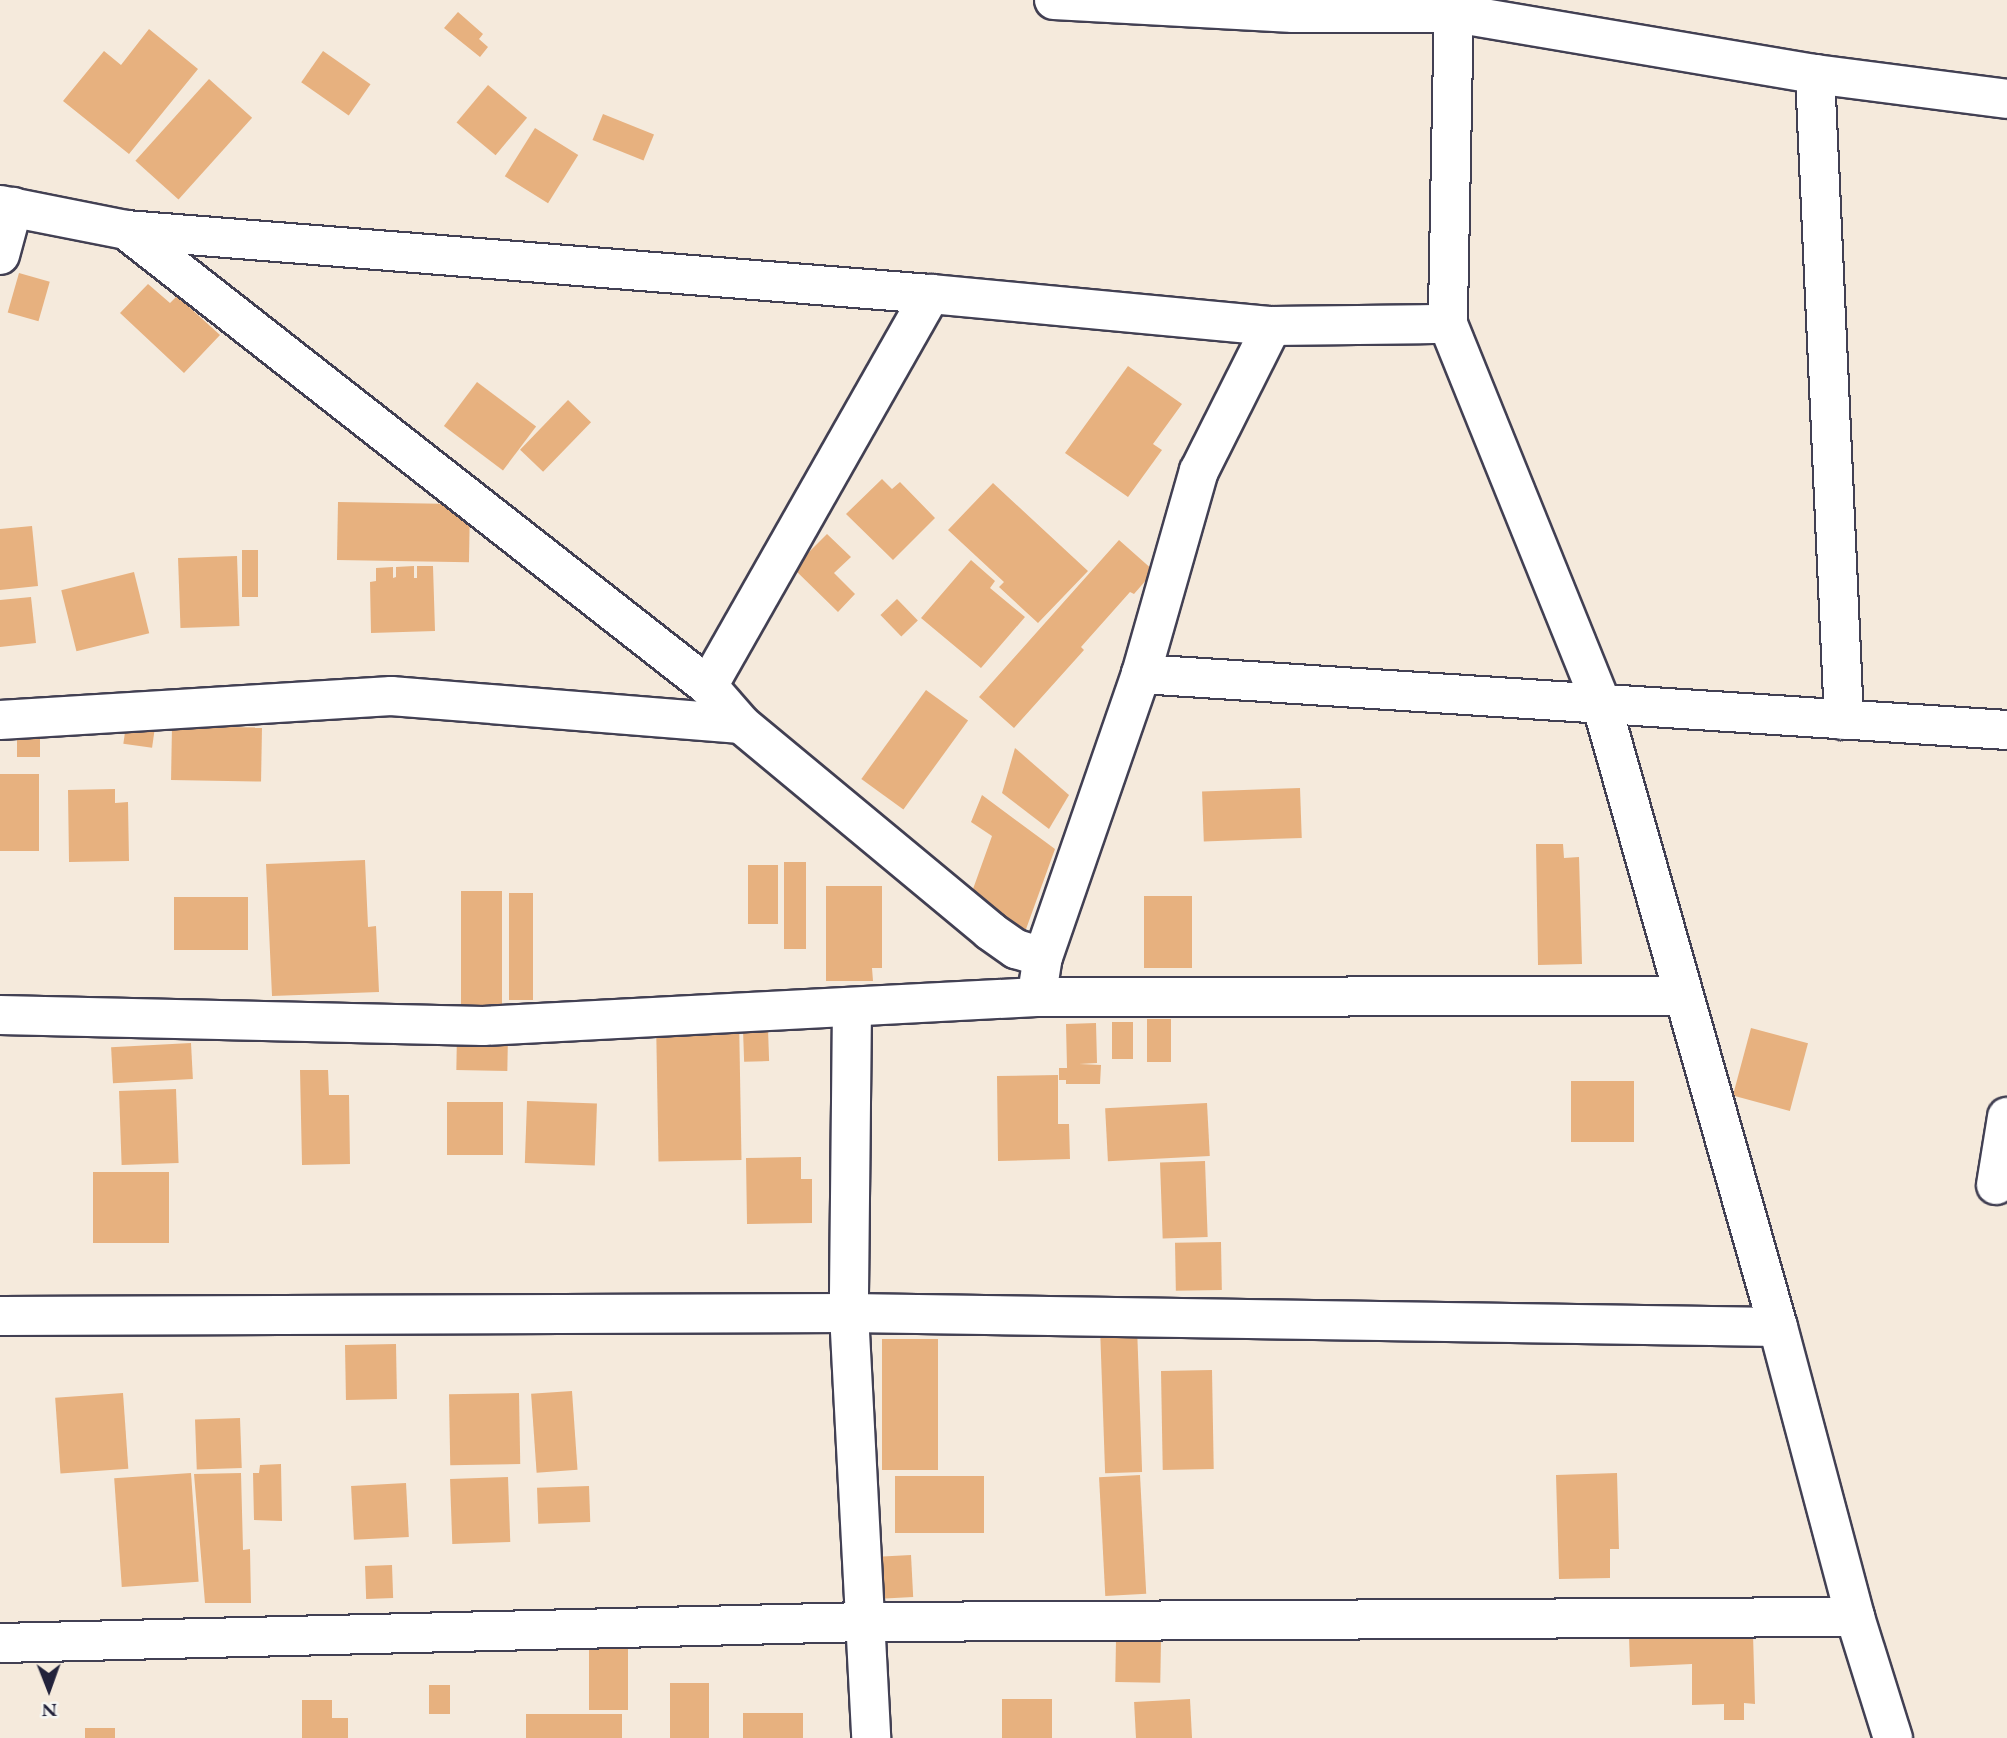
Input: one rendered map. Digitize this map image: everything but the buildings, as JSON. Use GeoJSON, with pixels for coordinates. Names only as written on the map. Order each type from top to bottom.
{"type":"FeatureCollection","features":[{"type":"Feature","properties":{"kind":"street"},"geometry":{"type":"LineString","coordinates":[[1054,0],[1293,13],[1454,7],[1815,74],[2007,99]]}},
{"type":"Feature","properties":{"kind":"street"},"geometry":{"type":"LineString","coordinates":[[1454,7],[1448,324],[1602,706],[1682,996],[1778,1327],[1855,1617],[1893,1738]]}},
{"type":"Feature","properties":{"kind":"street"},"geometry":{"type":"LineString","coordinates":[[1815,74],[1844,720]]}},
{"type":"Feature","properties":{"kind":"street"},"geometry":{"type":"LineString","coordinates":[[0,255],[6,206],[126,230],[931,294],[1272,326],[1448,324]]}},
{"type":"Feature","properties":{"kind":"street"},"geometry":{"type":"LineString","coordinates":[[126,230],[708,685],[741,724],[990,931],[1016,949],[1043,957]]}},
{"type":"Feature","properties":{"kind":"street"},"geometry":{"type":"LineString","coordinates":[[708,685],[931,294]]}},
{"type":"Feature","properties":{"kind":"street"},"geometry":{"type":"LineString","coordinates":[[1036,997],[1043,957],[1141,674],[1199,471],[1272,326]]}},
{"type":"Feature","properties":{"kind":"street"},"geometry":{"type":"LineString","coordinates":[[1141,674],[1602,706],[2007,730]]}},
{"type":"Feature","properties":{"kind":"street"},"geometry":{"type":"LineString","coordinates":[[0,720],[391,696],[741,724]]}},
{"type":"Feature","properties":{"kind":"street"},"geometry":{"type":"LineString","coordinates":[[0,1015],[483,1026],[1036,997],[1682,996]]}},
{"type":"Feature","properties":{"kind":"street"},"geometry":{"type":"LineString","coordinates":[[852,1006],[849,1313],[871,1738]]}},
{"type":"Feature","properties":{"kind":"street"},"geometry":{"type":"LineString","coordinates":[[1996,1185],[2007,1117]]}},
{"type":"Feature","properties":{"kind":"street"},"geometry":{"type":"LineString","coordinates":[[0,1316],[849,1313],[1778,1327]]}},
{"type":"Feature","properties":{"kind":"street"},"geometry":{"type":"LineString","coordinates":[[0,1643],[866,1622],[1855,1617]]}}]}
